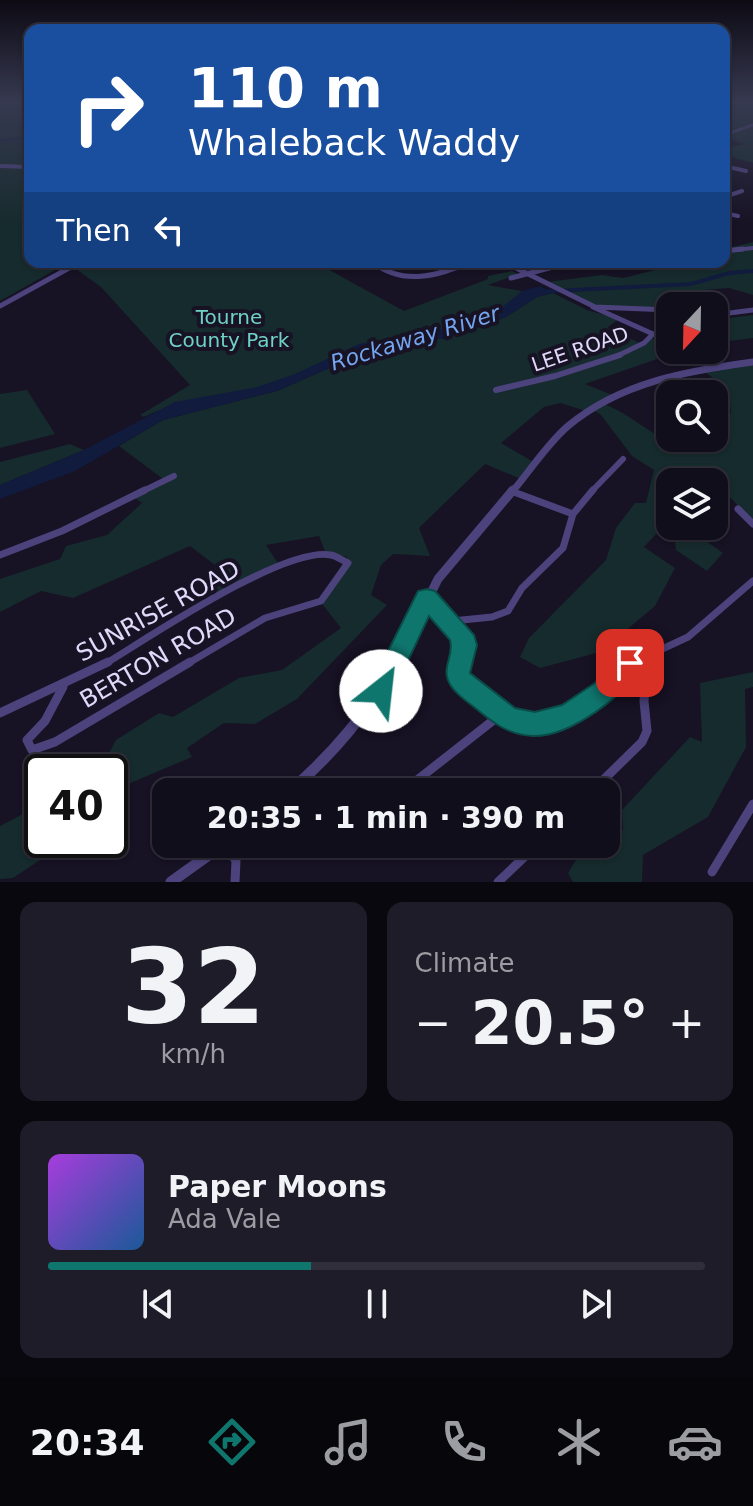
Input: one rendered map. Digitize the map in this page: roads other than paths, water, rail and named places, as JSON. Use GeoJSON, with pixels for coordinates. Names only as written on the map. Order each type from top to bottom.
{"type":"FeatureCollection","features":[{"type":"Feature","properties":{"kind":"street"},"geometry":{"type":"LineString","coordinates":[[0,166],[24,167]]}},
{"type":"Feature","properties":{"kind":"street"},"geometry":{"type":"LineString","coordinates":[[730,167],[746,171]]}},
{"type":"Feature","properties":{"kind":"street"},"geometry":{"type":"LineString","coordinates":[[730,195],[742,191]]}},
{"type":"Feature","properties":{"kind":"street"},"geometry":{"type":"LineString","coordinates":[[730,214],[738,216]]}},
{"type":"Feature","properties":{"kind":"street"},"geometry":{"type":"LineString","coordinates":[[730,250],[753,248]]}},
{"type":"Feature","properties":{"kind":"street"},"geometry":{"type":"LineString","coordinates":[[0,306],[68,268]]}},
{"type":"Feature","properties":{"kind":"street"},"geometry":{"type":"LineString","coordinates":[[382,268],[393,275],[415,280],[454,268]]}},
{"type":"Feature","properties":{"kind":"street"},"geometry":{"type":"LineString","coordinates":[[517,268],[653,334]]}},
{"type":"Feature","properties":{"kind":"street"},"geometry":{"type":"LineString","coordinates":[[511,278],[547,268]]}},
{"type":"Feature","properties":{"kind":"street"},"geometry":{"type":"LineString","coordinates":[[589,305],[656,309]]}},
{"type":"Feature","properties":{"kind":"street"},"geometry":{"type":"LineString","coordinates":[[728,313],[753,310]]}},
{"type":"Feature","properties":{"kind":"street","name":"LEE ROAD"},"geometry":{"type":"LineString","coordinates":[[496,390],[541,381],[614,358],[656,334]]}},
{"type":"Feature","properties":{"kind":"street"},"geometry":{"type":"LineString","coordinates":[[305,778],[330,756],[364,716],[447,566],[554,440],[598,404],[674,373],[753,362]]}},
{"type":"Feature","properties":{"kind":"street"},"geometry":{"type":"LineString","coordinates":[[452,621],[492,617],[508,611],[522,588],[563,548],[573,514],[623,459]]}},
{"type":"Feature","properties":{"kind":"street"},"geometry":{"type":"LineString","coordinates":[[0,555],[62,531],[174,476]]}},
{"type":"Feature","properties":{"kind":"street"},"geometry":{"type":"LineString","coordinates":[[511,491],[573,514]]}},
{"type":"Feature","properties":{"kind":"street"},"geometry":{"type":"LineString","coordinates":[[738,509],[753,524]]}},
{"type":"Feature","properties":{"kind":"street","name":"SUNRISE ROAD"},"geometry":{"type":"LineString","coordinates":[[0,713],[63,687],[222,594],[299,558],[314,553],[337,553]]}},
{"type":"Feature","properties":{"kind":"street","name":"BERTON ROAD"},"geometry":{"type":"LineString","coordinates":[[63,687],[45,721],[27,740],[32,750],[55,742],[265,618],[321,601],[348,563],[337,553]]}},
{"type":"Feature","properties":{"kind":"street"},"geometry":{"type":"LineString","coordinates":[[427,598],[452,621],[464,645],[457,672],[461,681],[500,715],[524,724],[551,722],[604,691],[630,663],[685,639],[753,581]]}},
{"type":"Feature","properties":{"kind":"street"},"geometry":{"type":"LineString","coordinates":[[605,778],[642,742],[647,731],[644,701],[647,655]]}},
{"type":"Feature","properties":{"kind":"street"},"geometry":{"type":"LineString","coordinates":[[420,778],[500,715]]}},
{"type":"Feature","properties":{"kind":"street"},"geometry":{"type":"LineString","coordinates":[[712,872],[753,804]]}},
{"type":"Feature","properties":{"kind":"street"},"geometry":{"type":"LineString","coordinates":[[171,882],[205,858]]}},
{"type":"Feature","properties":{"kind":"street"},"geometry":{"type":"LineString","coordinates":[[235,882],[238,868],[236,858]]}},
{"type":"Feature","properties":{"kind":"street"},"geometry":{"type":"LineString","coordinates":[[498,882],[523,858]]}},
{"type":"Feature","properties":{"kind":"water"},"geometry":{"type":"Polygon","coordinates":[[[540,286],[553,293],[537,297],[506,317],[444,337],[449,340],[434,338],[368,351],[277,391],[163,420],[75,471],[0,499],[0,485],[84,450],[175,402],[257,387],[295,374],[359,344],[463,325],[494,314],[522,291],[540,286]]]}},
{"type":"Feature","properties":{"kind":"waterway","name":"Rockaway River"},"geometry":{"type":"LineString","coordinates":[[534,292],[691,284],[729,273],[753,271]]}},
{"type":"Feature","properties":{"kind":"park label","name":"Tourne County Park"},"geometry":{"type":"Point","coordinates":[229,328]}}]}
